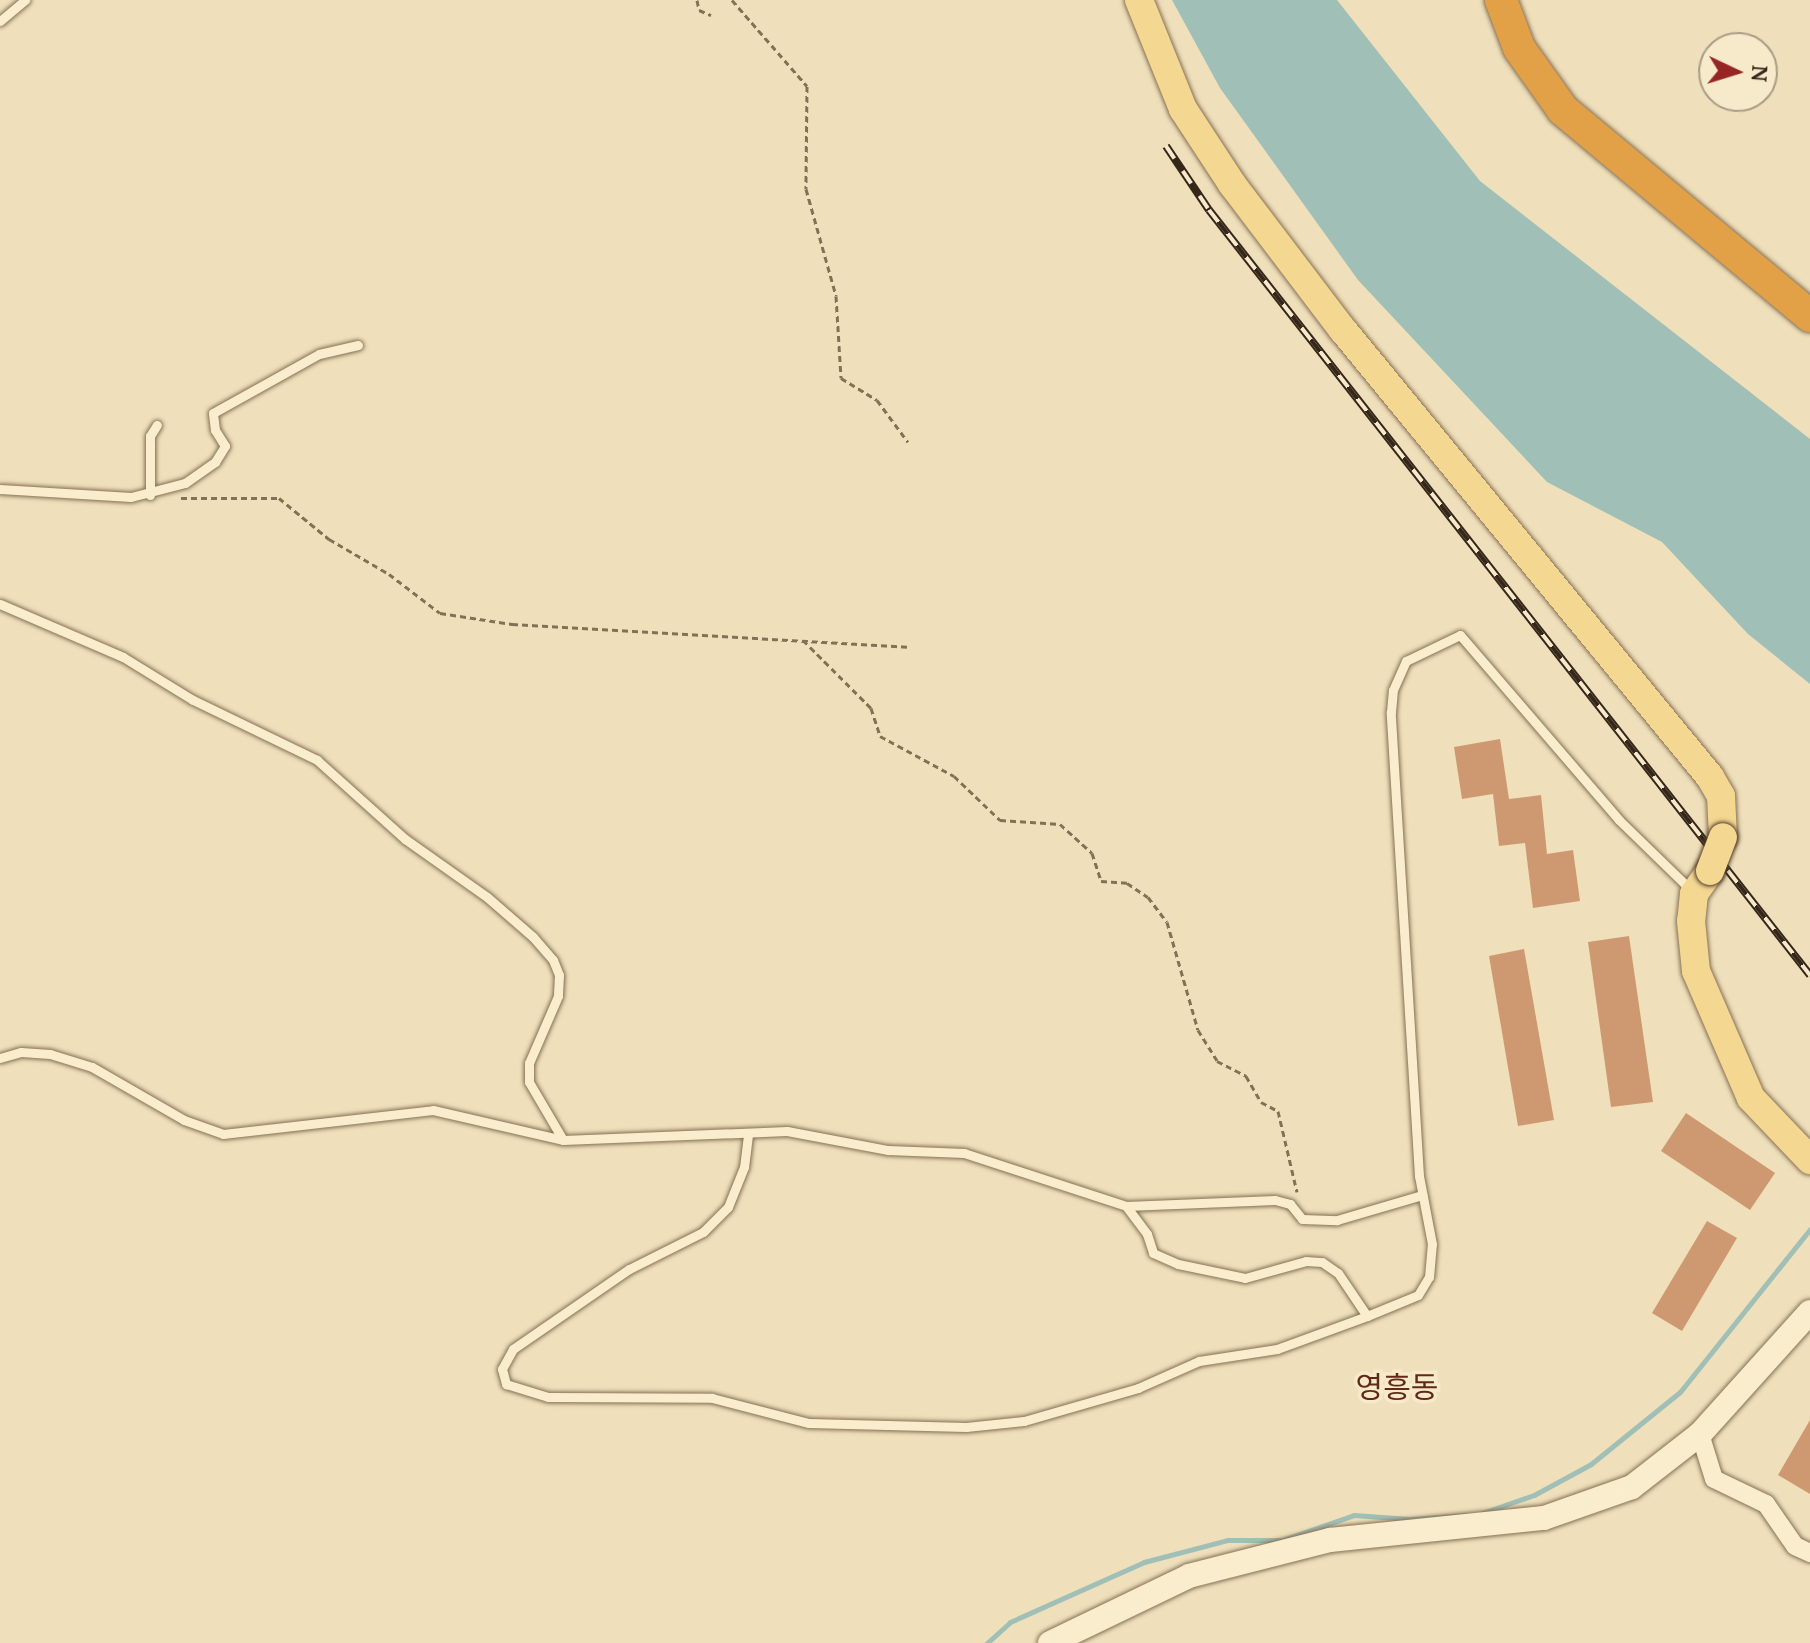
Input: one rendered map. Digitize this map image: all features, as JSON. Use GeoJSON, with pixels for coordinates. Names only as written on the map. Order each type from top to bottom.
{"type":"FeatureCollection","features":[{"type":"Feature","properties":{"kind":"highway"},"geometry":{"type":"LineString","coordinates":[[1501,0],[1519,48],[1563,110],[1810,316]]}},
{"type":"Feature","properties":{"kind":"main road"},"geometry":{"type":"LineString","coordinates":[[1139,0],[1183,109],[1232,184],[1343,330],[1710,777],[1721,796],[1723,837],[1702,882],[1696,971],[1720,1033],[1751,1098],[1810,1160]]}},
{"type":"Feature","properties":{"kind":"street"},"geometry":{"type":"LineString","coordinates":[[1050,1643],[1189,1576],[1330,1540],[1544,1518],[1632,1487],[1700,1434],[1810,1312]]}},
{"type":"Feature","properties":{"kind":"street"},"geometry":{"type":"LineString","coordinates":[[1700,1434],[1714,1479],[1766,1504],[1795,1546],[1810,1553]]}},
{"type":"Feature","properties":{"kind":"lane"},"geometry":{"type":"LineString","coordinates":[[0,21],[25,0]]}},
{"type":"Feature","properties":{"kind":"lane"},"geometry":{"type":"LineString","coordinates":[[0,489],[73,497],[150,495],[185,483],[215,462],[225,446],[215,430],[213,413],[319,354],[358,345]]}},
{"type":"Feature","properties":{"kind":"lane"},"geometry":{"type":"LineString","coordinates":[[150,495],[150,436],[157,425]]}},
{"type":"Feature","properties":{"kind":"lane"},"geometry":{"type":"LineString","coordinates":[[0,604],[123,657],[193,700],[317,760],[405,839],[487,897],[533,937],[553,960],[559,975],[558,996],[529,1063],[529,1082],[563,1140]]}},
{"type":"Feature","properties":{"kind":"lane"},"geometry":{"type":"LineString","coordinates":[[748,1135],[744,1167],[728,1207],[703,1232],[629,1269],[513,1349],[502,1369],[506,1384],[548,1397],[712,1398],[809,1423],[966,1427],[1024,1421],[1138,1388],[1199,1361],[1277,1349],[1418,1295],[1429,1277],[1432,1244],[1422,1195],[1391,712],[1393,690],[1406,661],[1460,635],[1619,820],[1702,882]]}},
{"type":"Feature","properties":{"kind":"lane"},"geometry":{"type":"LineString","coordinates":[[0,1058],[50,1054],[92,1067],[184,1120],[223,1134],[433,1110],[563,1140],[603,1141],[694,1131],[748,1135],[787,1131],[888,1150],[964,1153],[1126,1206],[1275,1200],[1290,1204],[1302,1219],[1337,1220],[1422,1195]]}},
{"type":"Feature","properties":{"kind":"lane"},"geometry":{"type":"LineString","coordinates":[[1126,1206],[1147,1234],[1153,1253],[1245,1278],[1306,1261],[1322,1262],[1338,1273],[1367,1316]]}},
{"type":"Feature","properties":{"kind":"path"},"geometry":{"type":"LineString","coordinates":[[697,0],[699,10],[711,15]]}},
{"type":"Feature","properties":{"kind":"path"},"geometry":{"type":"LineString","coordinates":[[732,0],[807,86],[806,189],[836,296],[841,378],[877,400],[908,442]]}},
{"type":"Feature","properties":{"kind":"path"},"geometry":{"type":"LineString","coordinates":[[150,495],[279,498],[329,539],[389,574],[440,613],[512,624],[907,647]]}},
{"type":"Feature","properties":{"kind":"path"},"geometry":{"type":"LineString","coordinates":[[803,640],[871,708],[880,736],[954,776],[1000,820],[1060,824],[1092,853],[1101,881],[1127,883],[1148,897],[1167,922],[1198,1030],[1217,1061],[1246,1076],[1261,1102],[1278,1111],[1289,1141],[1302,1219]]}},
{"type":"Feature","properties":{"kind":"water"},"geometry":{"type":"Polygon","coordinates":[[[1172,0],[1337,0],[1480,181],[1810,439],[1810,684],[1748,634],[1662,542],[1547,482],[1358,280],[1220,88],[1172,0]]]}},
{"type":"Feature","properties":{"kind":"building"},"geometry":{"type":"Polygon","coordinates":[[[1500,739],[1509,799],[1541,795],[1547,854],[1573,850],[1580,901],[1533,908],[1525,843],[1499,846],[1493,794],[1462,799],[1454,747],[1500,739]]]}},
{"type":"Feature","properties":{"kind":"building"},"geometry":{"type":"Polygon","coordinates":[[[1629,936],[1653,1102],[1611,1107],[1588,942],[1629,936]]]}},
{"type":"Feature","properties":{"kind":"building"},"geometry":{"type":"Polygon","coordinates":[[[1524,949],[1554,1120],[1518,1126],[1489,956],[1524,949]]]}},
{"type":"Feature","properties":{"kind":"building"},"geometry":{"type":"Polygon","coordinates":[[[1686,1113],[1775,1173],[1750,1210],[1661,1151],[1686,1113]]]}},
{"type":"Feature","properties":{"kind":"building"},"geometry":{"type":"Polygon","coordinates":[[[1707,1221],[1737,1238],[1682,1331],[1652,1313],[1707,1221]]]}},
{"type":"Feature","properties":{"kind":"building"},"geometry":{"type":"Polygon","coordinates":[[[1810,1420],[1810,1494],[1778,1475],[1810,1420]]]}},
{"type":"Feature","properties":{"kind":"waterway"},"geometry":{"type":"LineString","coordinates":[[1482,1513],[1534,1495],[1591,1464],[1680,1392],[1810,1229]]}},
{"type":"Feature","properties":{"kind":"waterway"},"geometry":{"type":"LineString","coordinates":[[987,1643],[1010,1622],[1144,1562],[1228,1540],[1282,1540],[1354,1515],[1410,1519],[1468,1515]]}},
{"type":"Feature","properties":{"kind":"railway"},"geometry":{"type":"LineString","coordinates":[[1166,146],[1209,210],[1810,975]]}},
{"type":"Feature","properties":{"kind":"district","name":"영흥동"},"geometry":{"type":"Point","coordinates":[1397,1387]}}]}
